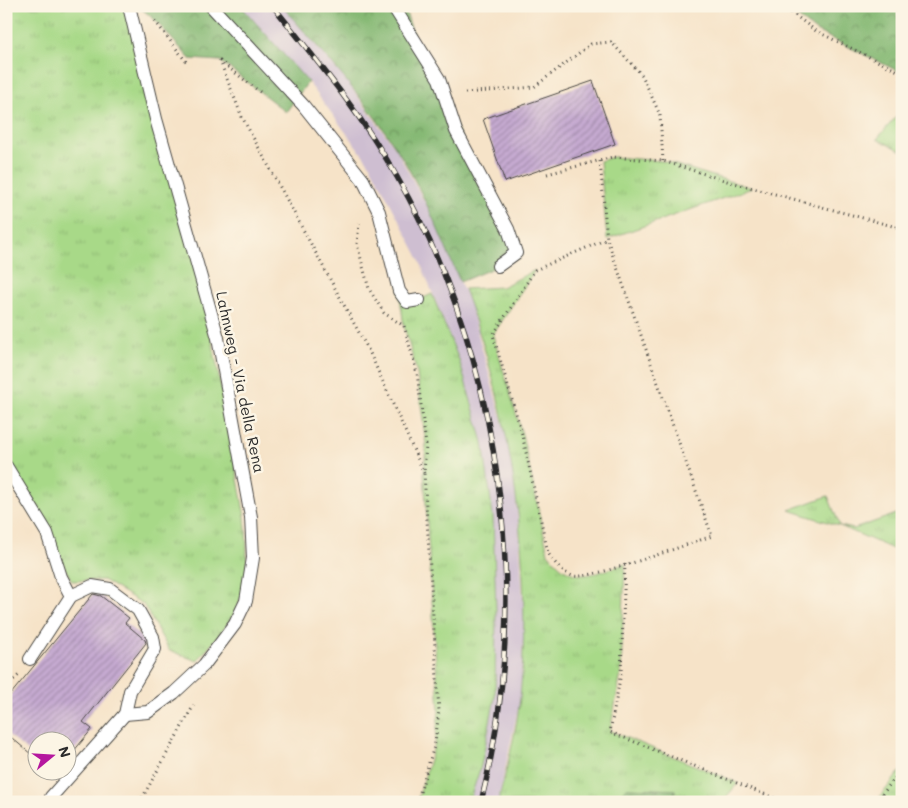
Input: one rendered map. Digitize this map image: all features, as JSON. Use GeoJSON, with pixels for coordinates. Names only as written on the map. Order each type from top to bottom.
{"type":"FeatureCollection","features":[{"type":"Feature","properties":{"kind":"lane","name":"Lahnweg - Via della Rena"},"geometry":{"type":"LineString","coordinates":[[125,714],[148,712],[174,693],[204,665],[235,624],[246,601],[254,558],[251,517],[218,338],[156,118],[129,6]]}},
{"type":"Feature","properties":{"kind":"lane"},"geometry":{"type":"LineString","coordinates":[[212,6],[303,105],[363,180],[379,212],[399,291],[407,302],[419,300]]}},
{"type":"Feature","properties":{"kind":"lane"},"geometry":{"type":"LineString","coordinates":[[393,6],[439,79],[456,131],[508,229],[516,253],[498,266]]}},
{"type":"Feature","properties":{"kind":"lane"},"geometry":{"type":"LineString","coordinates":[[6,466],[47,533],[71,596]]}},
{"type":"Feature","properties":{"kind":"lane"},"geometry":{"type":"LineString","coordinates":[[30,659],[71,596],[92,586],[110,589],[138,610],[154,638],[155,649],[130,691],[125,714],[51,797]]}},
{"type":"Feature","properties":{"kind":"path"},"geometry":{"type":"LineString","coordinates":[[783,6],[816,31],[902,73]]}},
{"type":"Feature","properties":{"kind":"path"},"geometry":{"type":"LineString","coordinates":[[153,18],[188,64]]}},
{"type":"Feature","properties":{"kind":"path"},"geometry":{"type":"LineString","coordinates":[[444,95],[534,87],[591,44],[611,42],[642,75],[660,115],[663,161]]}},
{"type":"Feature","properties":{"kind":"path"},"geometry":{"type":"LineString","coordinates":[[264,95],[220,61],[242,117],[369,351],[424,473]]}},
{"type":"Feature","properties":{"kind":"path"},"geometry":{"type":"LineString","coordinates":[[547,174],[614,157],[663,161],[727,181],[902,229]]}},
{"type":"Feature","properties":{"kind":"path"},"geometry":{"type":"LineString","coordinates":[[600,161],[607,239],[712,536],[600,572],[574,576],[559,567],[548,553],[522,434],[493,335],[535,270],[607,239]]}},
{"type":"Feature","properties":{"kind":"path"},"geometry":{"type":"LineString","coordinates":[[360,220],[357,244],[369,289],[384,313],[404,326],[417,373],[426,445],[424,473],[439,711],[434,742],[417,802]]}},
{"type":"Feature","properties":{"kind":"path"},"geometry":{"type":"LineString","coordinates":[[625,564],[622,673],[610,732],[784,802]]}},
{"type":"Feature","properties":{"kind":"path"},"geometry":{"type":"LineString","coordinates":[[140,802],[198,699]]}},
{"type":"Feature","properties":{"kind":"path"},"geometry":{"type":"LineString","coordinates":[[876,802],[902,769]]}},
{"type":"Feature","properties":{"kind":"path"},"geometry":{"type":"LineString","coordinates":[[898,802],[902,796]]}},
{"type":"Feature","properties":{"kind":"shaded area"},"geometry":{"type":"Polygon","coordinates":[[[241,6],[282,6],[347,82],[396,149],[431,214],[470,305],[511,453],[519,530],[524,621],[520,699],[498,802],[469,802],[481,766],[495,697],[496,611],[493,516],[483,442],[459,360],[417,254],[369,163],[308,82],[241,6]]]}},
{"type":"Feature","properties":{"kind":"green space"},"geometry":{"type":"Polygon","coordinates":[[[11,6],[129,6],[198,264],[245,517],[247,558],[241,598],[229,622],[197,661],[169,650],[143,604],[103,580],[72,581],[6,466],[6,12],[11,6]]]}},
{"type":"Feature","properties":{"kind":"green space"},"geometry":{"type":"Polygon","coordinates":[[[138,6],[241,6],[308,82],[286,112],[220,61],[190,59],[153,18],[138,6]]]}},
{"type":"Feature","properties":{"kind":"green space"},"geometry":{"type":"Polygon","coordinates":[[[282,6],[404,6],[416,43],[516,253],[498,266],[460,282],[423,197],[396,148],[356,93],[282,6]]]}},
{"type":"Feature","properties":{"kind":"green space"},"geometry":{"type":"Polygon","coordinates":[[[783,6],[902,6],[902,73],[816,31],[783,6]]]}},
{"type":"Feature","properties":{"kind":"green space"},"geometry":{"type":"Polygon","coordinates":[[[902,110],[902,151],[877,139],[902,110]]]}},
{"type":"Feature","properties":{"kind":"green space"},"geometry":{"type":"Polygon","coordinates":[[[613,157],[663,161],[752,188],[607,239],[600,161],[613,157]]]}},
{"type":"Feature","properties":{"kind":"green space"},"geometry":{"type":"Polygon","coordinates":[[[535,270],[493,335],[522,434],[548,553],[557,563],[574,574],[592,574],[625,564],[621,673],[610,731],[738,783],[722,802],[674,802],[675,790],[627,788],[615,802],[498,802],[514,737],[520,698],[524,595],[521,543],[507,439],[481,338],[464,289],[502,287],[535,270]]]}},
{"type":"Feature","properties":{"kind":"green space"},"geometry":{"type":"Polygon","coordinates":[[[399,291],[419,300],[432,294],[459,360],[483,442],[493,516],[496,611],[495,697],[481,766],[469,802],[417,802],[435,743],[439,711],[424,473],[426,445],[417,373],[404,326],[399,291]]]}},
{"type":"Feature","properties":{"kind":"green space"},"geometry":{"type":"Polygon","coordinates":[[[828,496],[840,526],[789,510],[828,496]]]}},
{"type":"Feature","properties":{"kind":"green space"},"geometry":{"type":"Polygon","coordinates":[[[902,512],[902,553],[840,526],[854,529],[902,512]]]}},
{"type":"Feature","properties":{"kind":"green space"},"geometry":{"type":"Polygon","coordinates":[[[902,769],[902,796],[898,802],[876,802],[902,769]]]}},
{"type":"Feature","properties":{"kind":"green space"},"geometry":{"type":"Polygon","coordinates":[[[627,788],[675,790],[674,802],[615,802],[627,788]]]}},
{"type":"Feature","properties":{"kind":"building"},"geometry":{"type":"Polygon","coordinates":[[[593,81],[615,144],[505,182],[483,119],[593,81]]]}},
{"type":"Feature","properties":{"kind":"building"},"geometry":{"type":"Polygon","coordinates":[[[93,594],[101,596],[129,618],[125,623],[145,640],[146,643],[83,722],[92,729],[78,746],[78,730],[28,730],[28,752],[6,733],[6,700],[93,594]]]}},
{"type":"Feature","properties":{"kind":"railway"},"geometry":{"type":"LineString","coordinates":[[273,6],[354,110],[397,177],[433,248],[462,323],[483,401],[498,481],[505,562],[505,643],[497,724],[481,802]]}}]}
